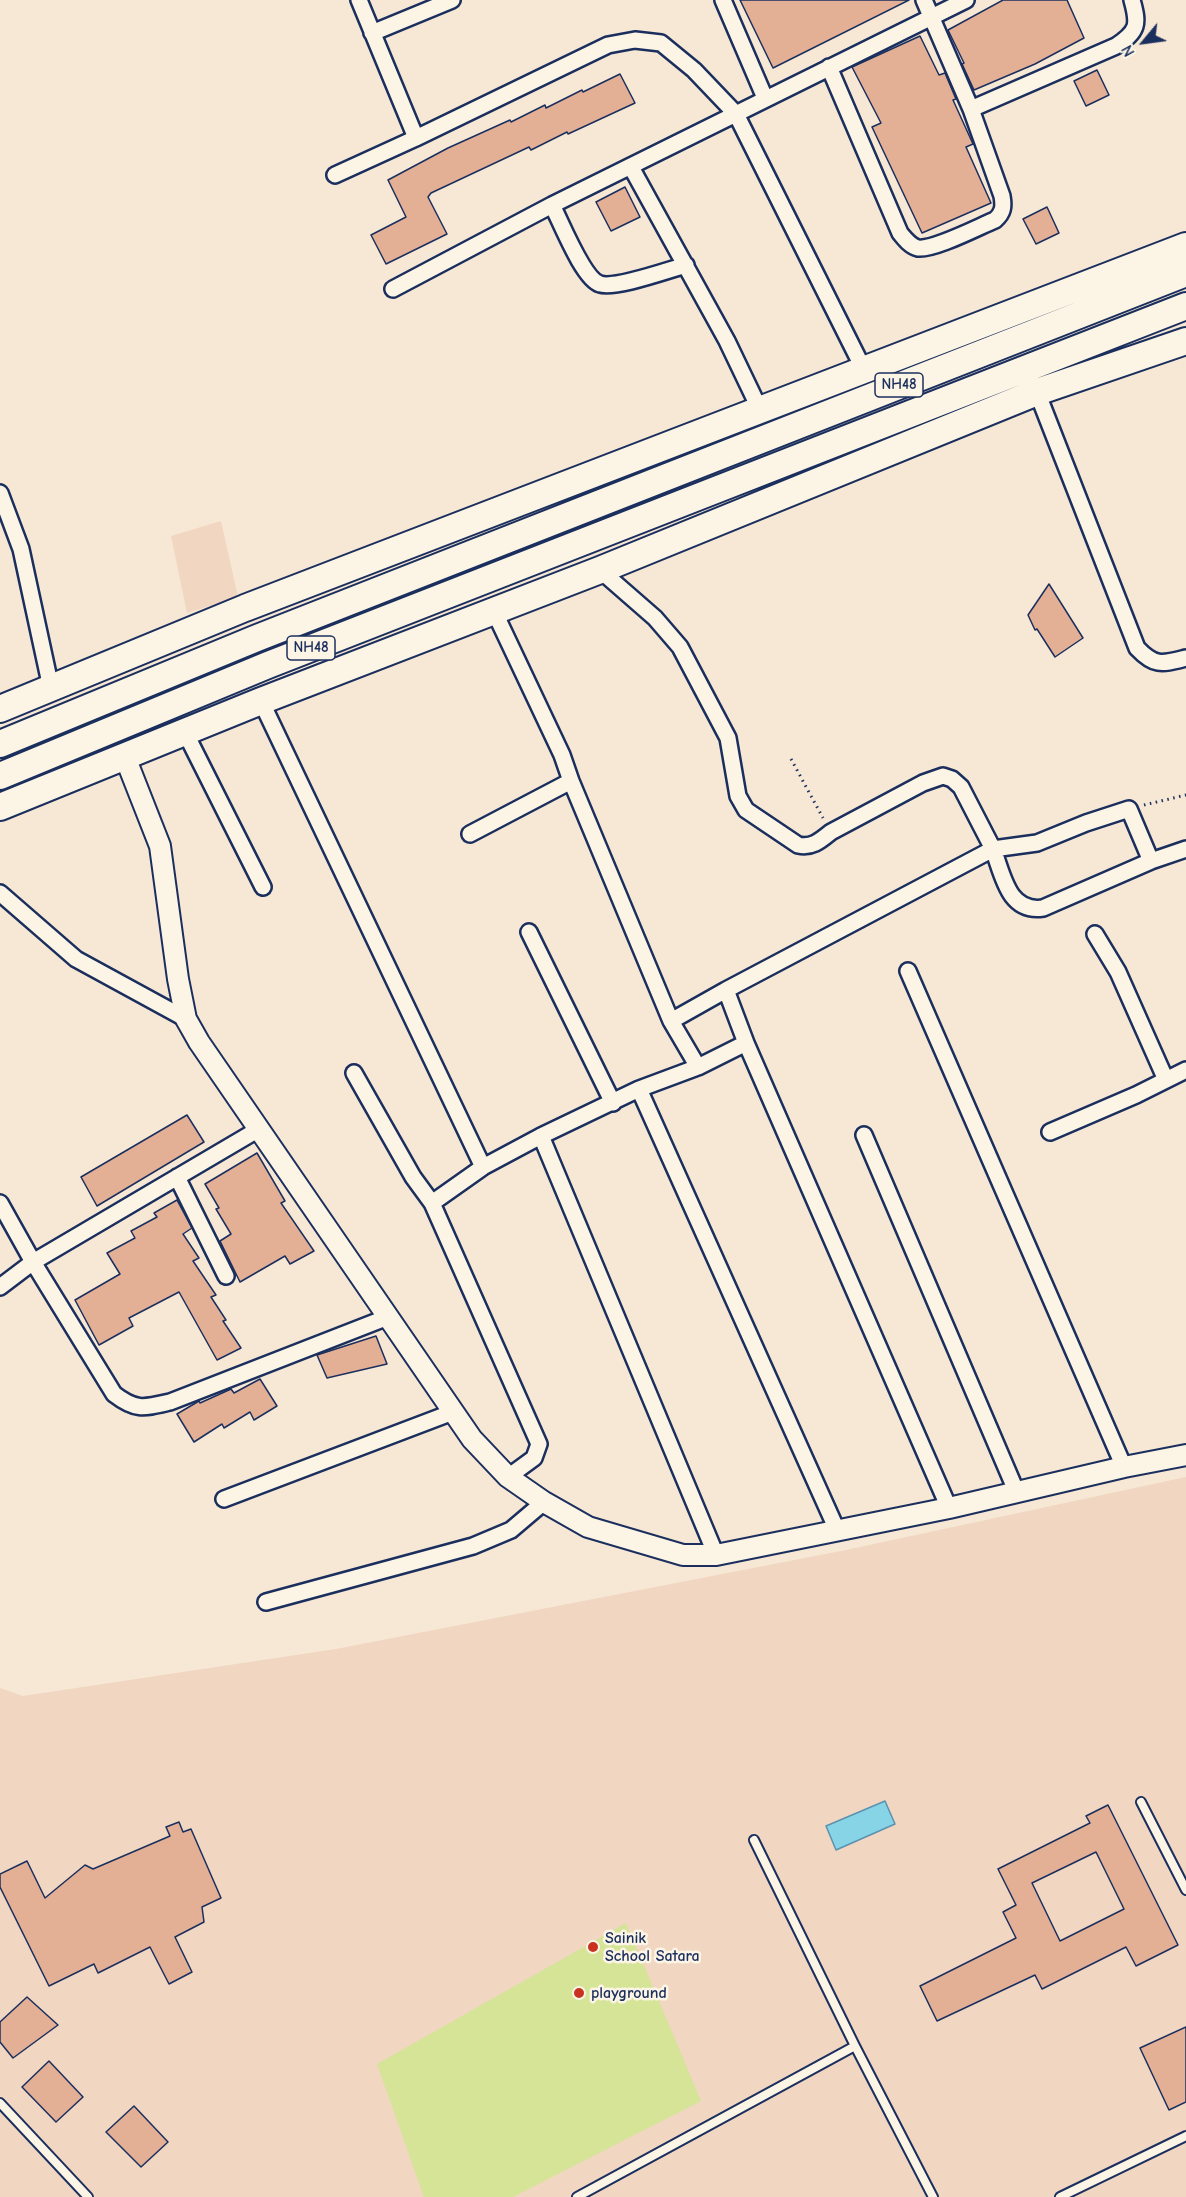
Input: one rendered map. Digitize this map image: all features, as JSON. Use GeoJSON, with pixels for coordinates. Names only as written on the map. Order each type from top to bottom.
{"type":"FeatureCollection","features":[{"type":"Feature","properties":{"kind":"highway"},"geometry":{"type":"LineString","coordinates":[[0,709],[245,608],[1186,246]]}},
{"type":"Feature","properties":{"kind":"highway","name":"NH48"},"geometry":{"type":"LineString","coordinates":[[0,744],[257,638],[1186,273]]}},
{"type":"Feature","properties":{"kind":"highway","name":"NH48"},"geometry":{"type":"LineString","coordinates":[[0,776],[268,665],[1186,306]]}},
{"type":"Feature","properties":{"kind":"highway"},"geometry":{"type":"LineString","coordinates":[[0,807],[261,701],[600,570],[1037,392],[1186,341]]}},
{"type":"Feature","properties":{"kind":"street"},"geometry":{"type":"LineString","coordinates":[[359,0],[416,138]]}},
{"type":"Feature","properties":{"kind":"street"},"geometry":{"type":"LineString","coordinates":[[372,33],[452,0]]}},
{"type":"Feature","properties":{"kind":"street"},"geometry":{"type":"LineString","coordinates":[[723,0],[765,98]]}},
{"type":"Feature","properties":{"kind":"street"},"geometry":{"type":"LineString","coordinates":[[829,66],[900,233],[916,248],[928,248],[994,220],[1002,214],[1004,205],[1002,196],[971,109],[924,0]]}},
{"type":"Feature","properties":{"kind":"street"},"geometry":{"type":"LineString","coordinates":[[393,290],[552,205],[966,0]]}},
{"type":"Feature","properties":{"kind":"street"},"geometry":{"type":"LineString","coordinates":[[971,109],[1116,46],[1131,36],[1136,27],[1137,17],[1132,0]]}},
{"type":"Feature","properties":{"kind":"street"},"geometry":{"type":"LineString","coordinates":[[335,175],[608,45],[635,39],[661,43],[694,70],[736,114],[864,370]]}},
{"type":"Feature","properties":{"kind":"street"},"geometry":{"type":"LineString","coordinates":[[631,167],[727,341],[760,410]]}},
{"type":"Feature","properties":{"kind":"street"},"geometry":{"type":"LineString","coordinates":[[552,205],[587,273],[599,284],[613,285],[686,265]]}},
{"type":"Feature","properties":{"kind":"street"},"geometry":{"type":"LineString","coordinates":[[1037,392],[1137,648],[1148,660],[1154,662],[1166,663],[1186,658]]}},
{"type":"Feature","properties":{"kind":"street"},"geometry":{"type":"LineString","coordinates":[[0,493],[21,549],[51,688]]}},
{"type":"Feature","properties":{"kind":"street"},"geometry":{"type":"LineString","coordinates":[[600,570],[656,618],[680,647],[728,738],[736,790],[746,810],[798,845],[807,847],[818,842],[831,832],[923,783],[943,776],[952,779],[961,788],[993,849],[1012,896],[1022,907],[1031,910],[1043,908],[1151,861],[1186,849]]}},
{"type":"Feature","properties":{"kind":"street"},"geometry":{"type":"LineString","coordinates":[[494,611],[562,755],[671,1021],[698,1067]]}},
{"type":"Feature","properties":{"kind":"street"},"geometry":{"type":"LineString","coordinates":[[261,701],[483,1167]]}},
{"type":"Feature","properties":{"kind":"street"},"geometry":{"type":"LineString","coordinates":[[185,732],[263,887]]}},
{"type":"Feature","properties":{"kind":"street"},"geometry":{"type":"LineString","coordinates":[[125,757],[160,846],[178,979],[186,1019],[472,1439],[508,1477],[544,1502],[588,1527],[683,1555],[716,1556],[949,1508],[1124,1467],[1186,1455]]}},
{"type":"Feature","properties":{"kind":"street"},"geometry":{"type":"LineString","coordinates":[[470,834],[571,781]]}},
{"type":"Feature","properties":{"kind":"street"},"geometry":{"type":"LineString","coordinates":[[671,1021],[993,849],[1037,843],[1129,808],[1151,861]]}},
{"type":"Feature","properties":{"kind":"street"},"geometry":{"type":"LineString","coordinates":[[0,893],[76,959],[186,1019]]}},
{"type":"Feature","properties":{"kind":"street"},"geometry":{"type":"LineString","coordinates":[[529,932],[613,1103]]}},
{"type":"Feature","properties":{"kind":"street"},"geometry":{"type":"LineString","coordinates":[[1095,934],[1118,972],[1166,1080]]}},
{"type":"Feature","properties":{"kind":"street"},"geometry":{"type":"LineString","coordinates":[[908,971],[1124,1467]]}},
{"type":"Feature","properties":{"kind":"street"},"geometry":{"type":"LineString","coordinates":[[726,990],[746,1043],[949,1508]]}},
{"type":"Feature","properties":{"kind":"street"},"geometry":{"type":"LineString","coordinates":[[432,1203],[483,1167],[541,1136],[639,1089],[698,1067],[746,1043]]}},
{"type":"Feature","properties":{"kind":"street"},"geometry":{"type":"LineString","coordinates":[[1050,1132],[1186,1071]]}},
{"type":"Feature","properties":{"kind":"street"},"geometry":{"type":"LineString","coordinates":[[354,1073],[412,1177],[432,1203],[539,1444],[534,1458],[508,1477]]}},
{"type":"Feature","properties":{"kind":"street"},"geometry":{"type":"LineString","coordinates":[[639,1089],[837,1530]]}},
{"type":"Feature","properties":{"kind":"street"},"geometry":{"type":"LineString","coordinates":[[0,1287],[33,1262],[259,1129]]}},
{"type":"Feature","properties":{"kind":"street"},"geometry":{"type":"LineString","coordinates":[[864,1135],[1017,1493]]}},
{"type":"Feature","properties":{"kind":"street"},"geometry":{"type":"LineString","coordinates":[[541,1136],[716,1556]]}},
{"type":"Feature","properties":{"kind":"street"},"geometry":{"type":"LineString","coordinates":[[177,1177],[226,1276]]}},
{"type":"Feature","properties":{"kind":"street"},"geometry":{"type":"LineString","coordinates":[[0,1203],[33,1262],[114,1394],[127,1404],[142,1408],[170,1402],[388,1317]]}},
{"type":"Feature","properties":{"kind":"street"},"geometry":{"type":"LineString","coordinates":[[224,1499],[453,1412]]}},
{"type":"Feature","properties":{"kind":"street"},"geometry":{"type":"LineString","coordinates":[[266,1602],[473,1546],[511,1530],[544,1502]]}},
{"type":"Feature","properties":{"kind":"lane"},"geometry":{"type":"LineString","coordinates":[[1141,1802],[1186,1890]]}},
{"type":"Feature","properties":{"kind":"lane"},"geometry":{"type":"LineString","coordinates":[[754,1840],[855,2046],[933,2197]]}},
{"type":"Feature","properties":{"kind":"lane"},"geometry":{"type":"LineString","coordinates":[[577,2197],[855,2046]]}},
{"type":"Feature","properties":{"kind":"lane"},"geometry":{"type":"LineString","coordinates":[[0,2103],[87,2197]]}},
{"type":"Feature","properties":{"kind":"lane"},"geometry":{"type":"LineString","coordinates":[[1060,2197],[1186,2136]]}},
{"type":"Feature","properties":{"kind":"path"},"geometry":{"type":"LineString","coordinates":[[791,759],[831,832]]}},
{"type":"Feature","properties":{"kind":"path"},"geometry":{"type":"LineString","coordinates":[[1129,808],[1186,795]]}},
{"type":"Feature","properties":{"kind":"shaded area"},"geometry":{"type":"Polygon","coordinates":[[[221,521],[238,597],[187,613],[171,536],[221,521]]]}},
{"type":"Feature","properties":{"kind":"shaded area","name":"Sainik School Satara"},"geometry":{"type":"Polygon","coordinates":[[[1186,1477],[1186,2197],[0,2197],[0,1688],[23,1696],[336,1649],[846,1550],[1186,1477]]]}},
{"type":"Feature","properties":{"kind":"green space","name":"playground"},"geometry":{"type":"Polygon","coordinates":[[[626,1923],[701,2101],[513,2197],[424,2197],[377,2064],[626,1923]]]}},
{"type":"Feature","properties":{"kind":"water"},"geometry":{"type":"Polygon","coordinates":[[[885,1801],[895,1824],[836,1850],[826,1826],[885,1801]]]}},
{"type":"Feature","properties":{"kind":"building"},"geometry":{"type":"Polygon","coordinates":[[[740,0],[909,0],[773,68],[740,0]]]}},
{"type":"Feature","properties":{"kind":"building"},"geometry":{"type":"Polygon","coordinates":[[[1003,0],[1067,0],[1084,38],[1035,64],[974,90],[948,30],[1003,0]]]}},
{"type":"Feature","properties":{"kind":"building"},"geometry":{"type":"Polygon","coordinates":[[[920,36],[939,75],[945,73],[956,99],[953,100],[973,144],[966,147],[991,203],[922,233],[872,127],[881,123],[852,67],[920,36]]]}},
{"type":"Feature","properties":{"kind":"building"},"geometry":{"type":"Polygon","coordinates":[[[1097,70],[1109,95],[1086,106],[1074,81],[1097,70]]]}},
{"type":"Feature","properties":{"kind":"building"},"geometry":{"type":"Polygon","coordinates":[[[620,74],[635,103],[531,150],[529,147],[431,193],[428,197],[447,234],[386,264],[371,235],[406,217],[388,180],[448,148],[545,105],[546,108],[620,74]]]}},
{"type":"Feature","properties":{"kind":"building"},"geometry":{"type":"Polygon","coordinates":[[[625,187],[640,217],[611,231],[596,202],[625,187]]]}},
{"type":"Feature","properties":{"kind":"building"},"geometry":{"type":"Polygon","coordinates":[[[1047,207],[1059,233],[1036,244],[1023,219],[1047,207]]]}},
{"type":"Feature","properties":{"kind":"building"},"geometry":{"type":"Polygon","coordinates":[[[1049,584],[1083,638],[1055,657],[1037,629],[1035,630],[1028,615],[1049,584]]]}},
{"type":"Feature","properties":{"kind":"building"},"geometry":{"type":"Polygon","coordinates":[[[187,1115],[204,1142],[97,1206],[81,1177],[187,1115]]]}},
{"type":"Feature","properties":{"kind":"building"},"geometry":{"type":"Polygon","coordinates":[[[257,1153],[285,1201],[281,1203],[314,1251],[290,1264],[285,1256],[240,1282],[220,1241],[231,1234],[205,1184],[257,1153]]]}},
{"type":"Feature","properties":{"kind":"building"},"geometry":{"type":"Polygon","coordinates":[[[177,1200],[192,1228],[183,1234],[199,1258],[193,1261],[216,1295],[211,1297],[226,1320],[223,1321],[241,1348],[217,1360],[179,1292],[129,1318],[133,1326],[99,1345],[75,1300],[120,1274],[107,1253],[135,1238],[131,1231],[157,1217],[154,1213],[177,1200]]]}},
{"type":"Feature","properties":{"kind":"building"},"geometry":{"type":"Polygon","coordinates":[[[376,1336],[387,1364],[327,1378],[317,1355],[376,1336]]]}},
{"type":"Feature","properties":{"kind":"building"},"geometry":{"type":"Polygon","coordinates":[[[260,1379],[277,1406],[254,1420],[250,1412],[224,1428],[222,1424],[194,1442],[177,1414],[199,1401],[200,1403],[231,1389],[234,1393],[260,1379]]]}},
{"type":"Feature","properties":{"kind":"building"},"geometry":{"type":"Polygon","coordinates":[[[1108,1805],[1178,1945],[1136,1966],[1126,1947],[1042,1989],[1035,1975],[937,2021],[920,1986],[1016,1938],[1003,1912],[1016,1905],[998,1869],[1090,1823],[1086,1816],[1108,1805]],[[1096,1852],[1032,1883],[1060,1941],[1124,1909],[1096,1852]]]}},
{"type":"Feature","properties":{"kind":"building"},"geometry":{"type":"Polygon","coordinates":[[[179,1822],[183,1832],[191,1829],[221,1898],[202,1907],[204,1922],[175,1937],[192,1972],[169,1984],[150,1947],[98,1973],[94,1964],[49,1986],[0,1887],[0,1874],[27,1861],[45,1898],[85,1865],[93,1869],[170,1836],[166,1827],[179,1822]]]}},
{"type":"Feature","properties":{"kind":"building"},"geometry":{"type":"Polygon","coordinates":[[[27,1997],[58,2025],[13,2058],[0,2042],[0,2022],[27,1997]]]}},
{"type":"Feature","properties":{"kind":"building"},"geometry":{"type":"Polygon","coordinates":[[[1186,2027],[1186,2102],[1169,2110],[1140,2048],[1186,2027]]]}},
{"type":"Feature","properties":{"kind":"building"},"geometry":{"type":"Polygon","coordinates":[[[49,2061],[83,2097],[56,2122],[22,2087],[49,2061]]]}},
{"type":"Feature","properties":{"kind":"building"},"geometry":{"type":"Polygon","coordinates":[[[134,2106],[168,2142],[141,2167],[106,2132],[134,2106]]]}},
{"type":"Feature","properties":{"kind":"place","name":"Sainik School Satara"},"geometry":{"type":"Point","coordinates":[593,1947]}},
{"type":"Feature","properties":{"kind":"place","name":"playground"},"geometry":{"type":"Point","coordinates":[579,1993]}}]}
